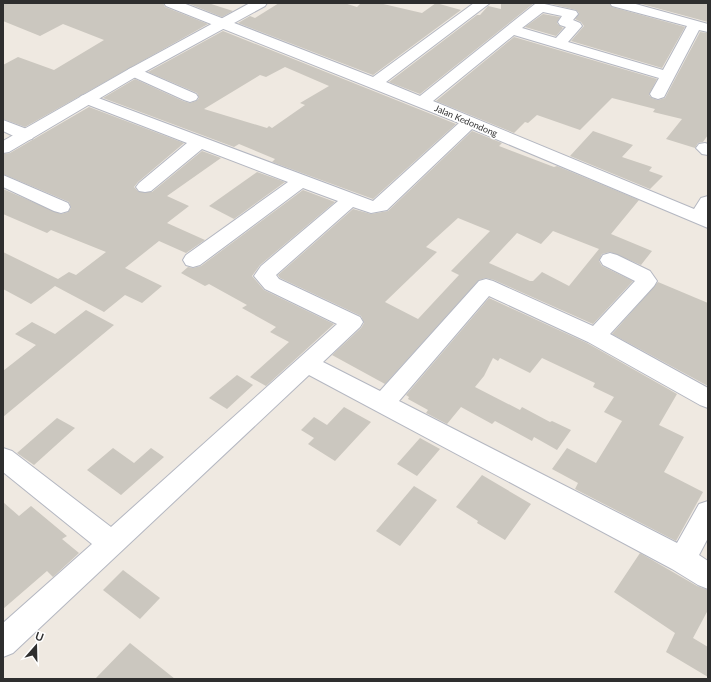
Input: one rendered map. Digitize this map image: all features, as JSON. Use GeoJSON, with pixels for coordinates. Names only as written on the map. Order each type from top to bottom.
{"type":"FeatureCollection","features":[{"type":"Feature","properties":{"kind":"street","name":"Jalan Kedondong"},"geometry":{"type":"LineString","coordinates":[[171,3],[422,102],[469,123],[704,220]]}},
{"type":"Feature","properties":{"kind":"street"},"geometry":{"type":"LineString","coordinates":[[3,148],[134,72],[260,3]]}},
{"type":"Feature","properties":{"kind":"street"},"geometry":{"type":"LineString","coordinates":[[374,84],[483,3]]}},
{"type":"Feature","properties":{"kind":"street"},"geometry":{"type":"LineString","coordinates":[[617,3],[702,26],[667,76],[658,94]]}},
{"type":"Feature","properties":{"kind":"street"},"geometry":{"type":"LineString","coordinates":[[422,102],[540,7],[571,14],[565,22],[575,26],[559,44]]}},
{"type":"Feature","properties":{"kind":"street"},"geometry":{"type":"LineString","coordinates":[[512,30],[667,76]]}},
{"type":"Feature","properties":{"kind":"street"},"geometry":{"type":"LineString","coordinates":[[134,72],[190,97]]}},
{"type":"Feature","properties":{"kind":"street"},"geometry":{"type":"LineString","coordinates":[[87,99],[371,207],[380,206],[469,123]]}},
{"type":"Feature","properties":{"kind":"street"},"geometry":{"type":"LineString","coordinates":[[3,125],[26,135]]}},
{"type":"Feature","properties":{"kind":"street"},"geometry":{"type":"LineString","coordinates":[[145,188],[199,142]]}},
{"type":"Feature","properties":{"kind":"street"},"geometry":{"type":"LineString","coordinates":[[3,180],[61,207]]}},
{"type":"Feature","properties":{"kind":"street"},"geometry":{"type":"LineString","coordinates":[[193,260],[302,180]]}},
{"type":"Feature","properties":{"kind":"street"},"geometry":{"type":"LineString","coordinates":[[3,643],[352,322],[272,284],[264,276],[350,200]]}},
{"type":"Feature","properties":{"kind":"street"},"geometry":{"type":"LineString","coordinates":[[704,220],[708,202]]}},
{"type":"Feature","properties":{"kind":"street"},"geometry":{"type":"LineString","coordinates":[[596,336],[647,281],[643,276],[610,260]]}},
{"type":"Feature","properties":{"kind":"street"},"geometry":{"type":"LineString","coordinates":[[383,404],[486,286],[596,336],[708,399]]}},
{"type":"Feature","properties":{"kind":"street"},"geometry":{"type":"LineString","coordinates":[[307,364],[682,560],[708,576]]}},
{"type":"Feature","properties":{"kind":"street"},"geometry":{"type":"LineString","coordinates":[[3,458],[111,543]]}},
{"type":"Feature","properties":{"kind":"street"},"geometry":{"type":"LineString","coordinates":[[682,560],[708,512]]}},
{"type":"Feature","properties":{"kind":"building"},"geometry":{"type":"Polygon","coordinates":[[[3,3],[163,3],[165,7],[208,24],[25,127],[3,119],[3,65],[18,57],[54,70],[104,40],[63,24],[40,36],[3,21],[3,3]]]}},
{"type":"Feature","properties":{"kind":"building"},"geometry":{"type":"Polygon","coordinates":[[[187,3],[208,3],[233,11],[222,17],[187,3]]]}},
{"type":"Feature","properties":{"kind":"building"},"geometry":{"type":"Polygon","coordinates":[[[279,3],[344,3],[357,7],[361,3],[379,3],[422,13],[436,3],[461,10],[373,75],[238,23],[250,16],[255,18],[279,3]]]}},
{"type":"Feature","properties":{"kind":"building"},"geometry":{"type":"Polygon","coordinates":[[[501,3],[534,3],[420,94],[389,82],[477,15],[480,15],[488,6],[501,9],[501,3]]]}},
{"type":"Feature","properties":{"kind":"building"},"geometry":{"type":"Polygon","coordinates":[[[547,3],[609,3],[612,7],[685,27],[662,68],[571,41],[584,26],[581,22],[575,19],[579,13],[576,10],[547,3]]]}},
{"type":"Feature","properties":{"kind":"building"},"geometry":{"type":"Polygon","coordinates":[[[638,3],[708,3],[708,22],[638,3]]]}},
{"type":"Feature","properties":{"kind":"building"},"geometry":{"type":"Polygon","coordinates":[[[543,14],[560,17],[557,23],[563,28],[556,36],[525,27],[543,14]]]}},
{"type":"Feature","properties":{"kind":"building"},"geometry":{"type":"Polygon","coordinates":[[[223,31],[456,124],[373,199],[272,162],[275,159],[239,144],[234,147],[103,98],[135,79],[183,101],[190,103],[199,98],[197,93],[148,72],[223,31]],[[285,67],[266,77],[260,75],[204,109],[267,128],[269,126],[272,128],[305,105],[300,103],[329,86],[285,67]]]}},
{"type":"Feature","properties":{"kind":"building"},"geometry":{"type":"Polygon","coordinates":[[[700,32],[708,33],[708,135],[703,142],[698,143],[695,148],[666,139],[682,119],[653,112],[655,109],[612,98],[580,130],[537,115],[528,123],[525,122],[514,133],[436,101],[514,37],[657,79],[649,95],[658,100],[665,98],[700,32]]]}},
{"type":"Feature","properties":{"kind":"building"},"geometry":{"type":"Polygon","coordinates":[[[89,107],[184,143],[138,182],[134,187],[139,192],[152,192],[202,151],[221,158],[167,196],[189,206],[167,223],[205,240],[186,253],[159,241],[125,268],[162,286],[142,303],[125,295],[104,312],[55,286],[31,304],[3,289],[3,252],[58,279],[69,272],[76,275],[106,252],[51,230],[47,233],[3,214],[3,189],[61,214],[68,212],[71,208],[69,202],[3,174],[3,154],[10,153],[89,107]]]}},
{"type":"Feature","properties":{"kind":"building"},"geometry":{"type":"Polygon","coordinates":[[[472,131],[502,143],[499,146],[554,167],[557,166],[639,200],[611,234],[652,251],[641,265],[610,252],[602,254],[599,261],[602,266],[633,281],[593,324],[494,280],[486,278],[479,280],[385,384],[332,355],[361,328],[364,323],[361,316],[280,278],[278,275],[353,209],[371,214],[388,211],[472,131]],[[458,218],[426,247],[437,252],[385,302],[418,319],[459,275],[451,271],[490,231],[458,218]],[[553,231],[541,244],[517,233],[489,263],[530,281],[533,281],[542,272],[569,286],[599,249],[553,231]]]}},
{"type":"Feature","properties":{"kind":"building"},"geometry":{"type":"Polygon","coordinates":[[[593,131],[633,145],[622,157],[652,167],[649,171],[663,176],[650,189],[570,156],[593,131]]]}},
{"type":"Feature","properties":{"kind":"building"},"geometry":{"type":"Polygon","coordinates":[[[257,172],[285,182],[234,219],[209,206],[257,172]]]}},
{"type":"Feature","properties":{"kind":"building"},"geometry":{"type":"Polygon","coordinates":[[[303,190],[335,202],[260,265],[252,276],[264,290],[334,324],[266,386],[250,377],[289,342],[270,332],[276,327],[242,308],[247,305],[209,284],[205,286],[181,273],[188,267],[193,268],[201,266],[303,190]]]}},
{"type":"Feature","properties":{"kind":"building"},"geometry":{"type":"Polygon","coordinates":[[[658,282],[708,303],[708,386],[612,334],[658,282]]]}},
{"type":"Feature","properties":{"kind":"building"},"geometry":{"type":"Polygon","coordinates":[[[489,298],[587,343],[677,394],[659,425],[684,437],[664,472],[703,492],[676,541],[575,489],[578,483],[552,469],[567,448],[596,463],[622,421],[604,412],[614,397],[593,387],[595,383],[542,358],[530,373],[500,358],[498,361],[493,358],[484,376],[475,387],[520,410],[522,407],[550,422],[552,421],[571,430],[557,450],[534,437],[532,441],[495,421],[492,424],[461,407],[447,424],[426,413],[428,410],[408,399],[409,397],[406,395],[489,298]]]}},
{"type":"Feature","properties":{"kind":"building"},"geometry":{"type":"Polygon","coordinates":[[[86,310],[114,325],[3,417],[3,371],[36,345],[15,334],[32,322],[55,334],[86,310]]]}},
{"type":"Feature","properties":{"kind":"building"},"geometry":{"type":"Polygon","coordinates":[[[237,375],[253,385],[227,409],[209,398],[237,375]]]}},
{"type":"Feature","properties":{"kind":"building"},"geometry":{"type":"Polygon","coordinates":[[[344,407],[371,422],[335,461],[308,444],[314,438],[301,430],[314,417],[327,425],[344,407]]]}},
{"type":"Feature","properties":{"kind":"building"},"geometry":{"type":"Polygon","coordinates":[[[57,418],[75,428],[34,465],[17,453],[57,418]]]}},
{"type":"Feature","properties":{"kind":"building"},"geometry":{"type":"Polygon","coordinates":[[[420,438],[440,449],[417,476],[397,464],[420,438]]]}},
{"type":"Feature","properties":{"kind":"building"},"geometry":{"type":"Polygon","coordinates":[[[113,448],[134,463],[151,448],[164,457],[121,495],[87,470],[113,448]]]}},
{"type":"Feature","properties":{"kind":"building"},"geometry":{"type":"Polygon","coordinates":[[[482,475],[531,504],[505,540],[477,523],[478,521],[456,507],[482,475]]]}},
{"type":"Feature","properties":{"kind":"building"},"geometry":{"type":"Polygon","coordinates":[[[414,486],[437,500],[400,546],[376,531],[414,486]]]}},
{"type":"Feature","properties":{"kind":"building"},"geometry":{"type":"Polygon","coordinates":[[[3,502],[19,516],[31,506],[67,536],[62,539],[79,553],[53,577],[47,571],[3,609],[3,502]]]}},
{"type":"Feature","properties":{"kind":"building"},"geometry":{"type":"Polygon","coordinates":[[[640,553],[697,586],[708,590],[708,610],[693,638],[708,647],[708,677],[666,652],[675,633],[614,592],[640,553]]]}},
{"type":"Feature","properties":{"kind":"building"},"geometry":{"type":"Polygon","coordinates":[[[123,570],[160,598],[140,619],[103,590],[123,570]]]}},
{"type":"Feature","properties":{"kind":"building"},"geometry":{"type":"Polygon","coordinates":[[[130,643],[175,679],[95,679],[130,643]]]}}]}
